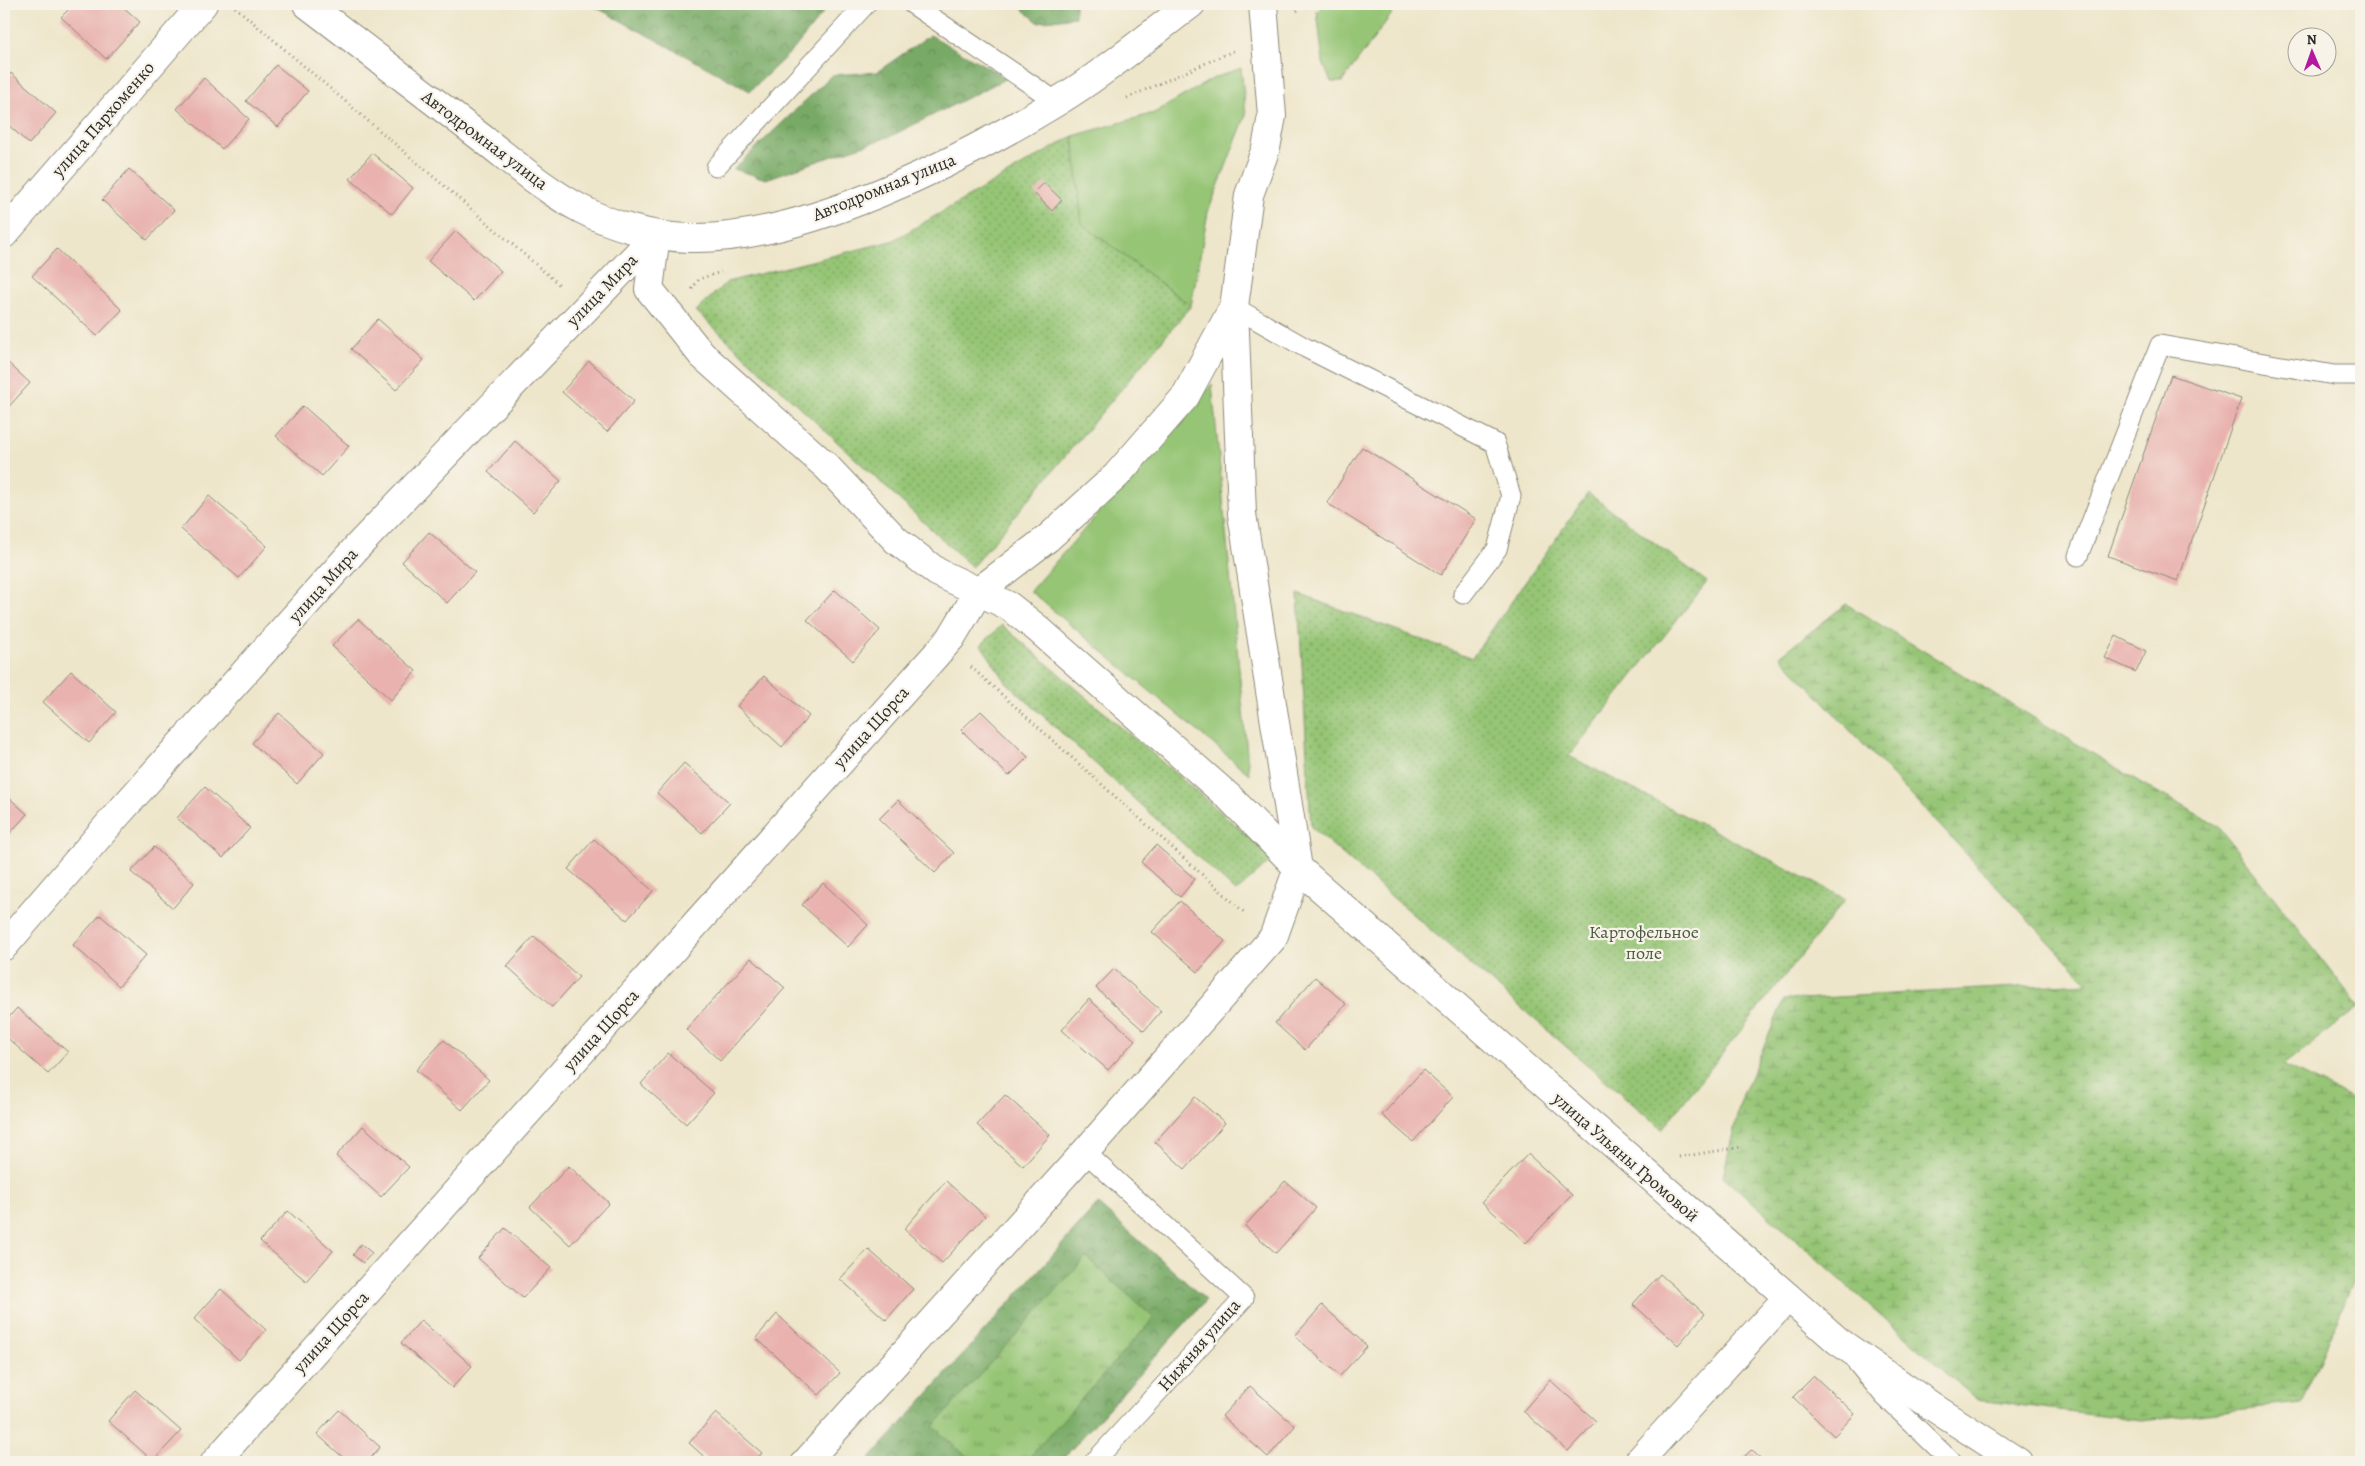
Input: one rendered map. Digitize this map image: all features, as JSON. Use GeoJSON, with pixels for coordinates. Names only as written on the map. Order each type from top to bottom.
{"type":"FeatureCollection","features":[{"type":"Feature","properties":{"kind":"street","name":"улица Пархоменко"},"geometry":{"type":"LineString","coordinates":[[4,234],[203,4]]}},
{"type":"Feature","properties":{"kind":"street","name":"Автодромная улица"},"geometry":{"type":"LineString","coordinates":[[307,4],[538,181],[581,210],[615,224],[656,235],[690,238],[740,234],[805,219],[868,197],[918,176],[979,147],[1057,102],[1191,4]]}},
{"type":"Feature","properties":{"kind":"street"},"geometry":{"type":"LineString","coordinates":[[806,1462],[1085,1152],[1273,938],[1298,868],[1242,514],[1234,307],[1249,195],[1266,148],[1272,116],[1264,4]]}},
{"type":"Feature","properties":{"kind":"street","name":"улица Ульяны Громовой"},"geometry":{"type":"LineString","coordinates":[[656,235],[649,289],[702,355],[827,467],[896,540],[937,572],[1009,606],[1038,629],[1230,798],[1298,868],[1838,1341],[1939,1411],[2018,1462]]}},
{"type":"Feature","properties":{"kind":"street","name":"улица Мира"},"geometry":{"type":"LineString","coordinates":[[4,946],[117,815],[358,546],[656,235]]}},
{"type":"Feature","properties":{"kind":"street"},"geometry":{"type":"LineString","coordinates":[[979,591],[1048,538],[1116,476],[1185,396],[1234,307]]}},
{"type":"Feature","properties":{"kind":"street","name":"улица Щорса"},"geometry":{"type":"LineString","coordinates":[[215,1462],[951,638],[979,591]]}},
{"type":"Feature","properties":{"kind":"street"},"geometry":{"type":"LineString","coordinates":[[1638,1462],[1788,1297]]}},
{"type":"Feature","properties":{"kind":"lane"},"geometry":{"type":"LineString","coordinates":[[716,167],[866,4]]}},
{"type":"Feature","properties":{"kind":"lane"},"geometry":{"type":"LineString","coordinates":[[912,4],[1057,102]]}},
{"type":"Feature","properties":{"kind":"lane"},"geometry":{"type":"LineString","coordinates":[[1234,307],[1306,348],[1496,443],[1512,496],[1496,549],[1463,594]]}},
{"type":"Feature","properties":{"kind":"lane"},"geometry":{"type":"LineString","coordinates":[[2078,556],[2160,345],[2334,375],[2361,375]]}},
{"type":"Feature","properties":{"kind":"lane","name":"Нижняя улица"},"geometry":{"type":"LineString","coordinates":[[1085,1152],[1244,1298],[1094,1462]]}},
{"type":"Feature","properties":{"kind":"lane"},"geometry":{"type":"LineString","coordinates":[[1838,1341],[1884,1396],[1952,1462]]}},
{"type":"Feature","properties":{"kind":"path"},"geometry":{"type":"LineString","coordinates":[[951,638],[972,667],[1273,938]]}},
{"type":"Feature","properties":{"kind":"path"},"geometry":{"type":"LineString","coordinates":[[1641,1170],[1663,1159],[1742,1147]]}},
{"type":"Feature","properties":{"kind":"green space"},"geometry":{"type":"Polygon","coordinates":[[[590,4],[830,4],[794,49],[750,91],[590,4]]]}},
{"type":"Feature","properties":{"kind":"green space"},"geometry":{"type":"Polygon","coordinates":[[[1016,4],[1075,4],[1075,17],[1038,22],[1016,4]]]}},
{"type":"Feature","properties":{"kind":"green space"},"geometry":{"type":"Polygon","coordinates":[[[1324,4],[1399,4],[1342,82],[1331,82],[1323,63],[1317,11],[1324,4]]]}},
{"type":"Feature","properties":{"kind":"green space"},"geometry":{"type":"Polygon","coordinates":[[[930,35],[1007,78],[891,136],[766,179],[734,169],[832,75],[877,72],[930,35]]]}},
{"type":"Feature","properties":{"kind":"green space"},"geometry":{"type":"Polygon","coordinates":[[[1241,68],[1246,115],[1208,212],[1191,306],[1082,224],[1073,136],[1154,113],[1214,78],[1241,68]]]}},
{"type":"Feature","properties":{"kind":"green space"},"geometry":{"type":"Polygon","coordinates":[[[1073,136],[1082,224],[1191,306],[972,567],[696,311],[727,282],[892,241],[1073,136]]]}},
{"type":"Feature","properties":{"kind":"green space"},"geometry":{"type":"Polygon","coordinates":[[[1212,384],[1249,774],[1030,591],[1212,384]]]}},
{"type":"Feature","properties":{"kind":"green space","name":"Картофельное поле"},"geometry":{"type":"Polygon","coordinates":[[[1588,493],[1707,582],[1569,756],[1846,899],[1662,1129],[1311,827],[1298,594],[1472,658],[1588,493]]]}},
{"type":"Feature","properties":{"kind":"green space"},"geometry":{"type":"Polygon","coordinates":[[[1846,604],[2143,784],[2218,826],[2359,1007],[2283,1065],[2361,1103],[2361,1264],[2301,1403],[2141,1420],[1977,1400],[1723,1176],[1741,1099],[1784,1000],[2088,983],[1780,656],[1846,604]]]}},
{"type":"Feature","properties":{"kind":"green space"},"geometry":{"type":"Polygon","coordinates":[[[1002,625],[1274,858],[1236,892],[1007,683],[981,645],[1002,625]]]}},
{"type":"Feature","properties":{"kind":"green space"},"geometry":{"type":"Polygon","coordinates":[[[1098,1204],[1206,1300],[1060,1462],[867,1462],[1098,1204]]]}},
{"type":"Feature","properties":{"kind":"green space"},"geometry":{"type":"Polygon","coordinates":[[[1086,1257],[1154,1318],[1025,1462],[973,1462],[933,1427],[1086,1257]]]}},
{"type":"Feature","properties":{"kind":"building"},"geometry":{"type":"Polygon","coordinates":[[[74,4],[120,4],[140,22],[106,59],[61,17],[74,4]]]}},
{"type":"Feature","properties":{"kind":"building"},"geometry":{"type":"Polygon","coordinates":[[[276,65],[308,91],[278,127],[246,101],[276,65]]]}},
{"type":"Feature","properties":{"kind":"building"},"geometry":{"type":"Polygon","coordinates":[[[11,73],[56,113],[29,144],[4,121],[4,81],[11,73]]]}},
{"type":"Feature","properties":{"kind":"building"},"geometry":{"type":"Polygon","coordinates":[[[204,78],[249,119],[222,149],[177,109],[204,78]]]}},
{"type":"Feature","properties":{"kind":"building"},"geometry":{"type":"Polygon","coordinates":[[[372,153],[413,188],[392,214],[350,179],[372,153]]]}},
{"type":"Feature","properties":{"kind":"building"},"geometry":{"type":"Polygon","coordinates":[[[129,169],[174,210],[147,240],[102,200],[129,169]]]}},
{"type":"Feature","properties":{"kind":"building"},"geometry":{"type":"Polygon","coordinates":[[[1044,183],[1062,200],[1052,211],[1034,193],[1044,183]]]}},
{"type":"Feature","properties":{"kind":"building"},"geometry":{"type":"Polygon","coordinates":[[[456,231],[501,271],[474,301],[428,261],[456,231]]]}},
{"type":"Feature","properties":{"kind":"building"},"geometry":{"type":"Polygon","coordinates":[[[57,249],[122,310],[97,336],[32,276],[57,249]]]}},
{"type":"Feature","properties":{"kind":"building"},"geometry":{"type":"Polygon","coordinates":[[[378,319],[424,360],[396,390],[351,349],[378,319]]]}},
{"type":"Feature","properties":{"kind":"building"},"geometry":{"type":"Polygon","coordinates":[[[4,359],[30,383],[4,412],[4,359]]]}},
{"type":"Feature","properties":{"kind":"building"},"geometry":{"type":"Polygon","coordinates":[[[589,361],[634,401],[607,432],[562,392],[589,361]]]}},
{"type":"Feature","properties":{"kind":"building"},"geometry":{"type":"Polygon","coordinates":[[[2171,375],[2241,399],[2178,581],[2108,556],[2171,375]]]}},
{"type":"Feature","properties":{"kind":"building"},"geometry":{"type":"Polygon","coordinates":[[[303,406],[349,446],[322,476],[276,436],[303,406]]]}},
{"type":"Feature","properties":{"kind":"building"},"geometry":{"type":"Polygon","coordinates":[[[515,441],[561,481],[533,512],[488,472],[515,441]]]}},
{"type":"Feature","properties":{"kind":"building"},"geometry":{"type":"Polygon","coordinates":[[[1362,447],[1476,519],[1441,575],[1327,503],[1362,447]]]}},
{"type":"Feature","properties":{"kind":"building"},"geometry":{"type":"Polygon","coordinates":[[[209,496],[267,546],[239,578],[181,529],[209,496]]]}},
{"type":"Feature","properties":{"kind":"building"},"geometry":{"type":"Polygon","coordinates":[[[429,532],[475,572],[447,603],[402,562],[429,532]]]}},
{"type":"Feature","properties":{"kind":"building"},"geometry":{"type":"Polygon","coordinates":[[[835,590],[880,630],[853,661],[807,620],[835,590]]]}},
{"type":"Feature","properties":{"kind":"building"},"geometry":{"type":"Polygon","coordinates":[[[358,619],[416,671],[391,700],[332,646],[358,619]]]}},
{"type":"Feature","properties":{"kind":"building"},"geometry":{"type":"Polygon","coordinates":[[[2116,636],[2146,651],[2136,672],[2105,658],[2116,636]]]}},
{"type":"Feature","properties":{"kind":"building"},"geometry":{"type":"Polygon","coordinates":[[[71,671],[116,712],[89,743],[43,702],[71,671]]]}},
{"type":"Feature","properties":{"kind":"building"},"geometry":{"type":"Polygon","coordinates":[[[764,676],[809,716],[782,747],[737,706],[764,676]]]}},
{"type":"Feature","properties":{"kind":"building"},"geometry":{"type":"Polygon","coordinates":[[[981,711],[1028,757],[1009,776],[961,730],[981,711]]]}},
{"type":"Feature","properties":{"kind":"building"},"geometry":{"type":"Polygon","coordinates":[[[279,713],[324,753],[297,784],[252,743],[279,713]]]}},
{"type":"Feature","properties":{"kind":"building"},"geometry":{"type":"Polygon","coordinates":[[[684,763],[730,803],[702,833],[657,793],[684,763]]]}},
{"type":"Feature","properties":{"kind":"building"},"geometry":{"type":"Polygon","coordinates":[[[205,787],[250,828],[223,858],[177,818],[205,787]]]}},
{"type":"Feature","properties":{"kind":"building"},"geometry":{"type":"Polygon","coordinates":[[[4,793],[27,814],[4,840],[4,793]]]}},
{"type":"Feature","properties":{"kind":"building"},"geometry":{"type":"Polygon","coordinates":[[[898,800],[954,853],[935,873],[879,819],[898,800]]]}},
{"type":"Feature","properties":{"kind":"building"},"geometry":{"type":"Polygon","coordinates":[[[594,839],[653,891],[627,920],[568,869],[594,839]]]}},
{"type":"Feature","properties":{"kind":"building"},"geometry":{"type":"Polygon","coordinates":[[[1156,845],[1195,879],[1180,897],[1141,862],[1156,845]]]}},
{"type":"Feature","properties":{"kind":"building"},"geometry":{"type":"Polygon","coordinates":[[[154,847],[194,883],[173,908],[131,872],[154,847]]]}},
{"type":"Feature","properties":{"kind":"building"},"geometry":{"type":"Polygon","coordinates":[[[823,883],[868,925],[848,947],[802,905],[823,883]]]}},
{"type":"Feature","properties":{"kind":"building"},"geometry":{"type":"Polygon","coordinates":[[[1180,901],[1225,941],[1198,972],[1152,932],[1180,901]]]}},
{"type":"Feature","properties":{"kind":"building"},"geometry":{"type":"Polygon","coordinates":[[[100,915],[146,955],[119,986],[73,945],[100,915]]]}},
{"type":"Feature","properties":{"kind":"building"},"geometry":{"type":"Polygon","coordinates":[[[534,936],[579,977],[552,1007],[507,966],[534,936]]]}},
{"type":"Feature","properties":{"kind":"building"},"geometry":{"type":"Polygon","coordinates":[[[751,958],[785,988],[720,1061],[686,1029],[751,958]]]}},
{"type":"Feature","properties":{"kind":"building"},"geometry":{"type":"Polygon","coordinates":[[[1114,969],[1161,1011],[1144,1031],[1096,988],[1114,969]]]}},
{"type":"Feature","properties":{"kind":"building"},"geometry":{"type":"Polygon","coordinates":[[[1315,977],[1346,1004],[1305,1050],[1275,1023],[1315,977]]]}},
{"type":"Feature","properties":{"kind":"building"},"geometry":{"type":"Polygon","coordinates":[[[1089,999],[1135,1040],[1108,1070],[1062,1030],[1089,999]]]}},
{"type":"Feature","properties":{"kind":"building"},"geometry":{"type":"Polygon","coordinates":[[[17,1008],[68,1052],[48,1074],[4,1035],[4,1023],[17,1008]]]}},
{"type":"Feature","properties":{"kind":"building"},"geometry":{"type":"Polygon","coordinates":[[[444,1040],[489,1080],[462,1110],[416,1070],[444,1040]]]}},
{"type":"Feature","properties":{"kind":"building"},"geometry":{"type":"Polygon","coordinates":[[[668,1053],[714,1093],[686,1124],[641,1084],[668,1053]]]}},
{"type":"Feature","properties":{"kind":"building"},"geometry":{"type":"Polygon","coordinates":[[[1423,1070],[1453,1097],[1413,1142],[1382,1115],[1423,1070]]]}},
{"type":"Feature","properties":{"kind":"building"},"geometry":{"type":"Polygon","coordinates":[[[1005,1095],[1050,1135],[1023,1166],[977,1125],[1005,1095]]]}},
{"type":"Feature","properties":{"kind":"building"},"geometry":{"type":"Polygon","coordinates":[[[1195,1097],[1225,1123],[1185,1169],[1155,1142],[1195,1097]]]}},
{"type":"Feature","properties":{"kind":"building"},"geometry":{"type":"Polygon","coordinates":[[[363,1126],[409,1167],[381,1197],[336,1156],[363,1126]]]}},
{"type":"Feature","properties":{"kind":"building"},"geometry":{"type":"Polygon","coordinates":[[[1528,1154],[1572,1195],[1526,1243],[1482,1202],[1528,1154]]]}},
{"type":"Feature","properties":{"kind":"building"},"geometry":{"type":"Polygon","coordinates":[[[569,1166],[609,1203],[570,1245],[530,1207],[569,1166]]]}},
{"type":"Feature","properties":{"kind":"building"},"geometry":{"type":"Polygon","coordinates":[[[946,1181],[985,1216],[942,1263],[904,1229],[946,1181]]]}},
{"type":"Feature","properties":{"kind":"building"},"geometry":{"type":"Polygon","coordinates":[[[1285,1181],[1316,1208],[1276,1253],[1245,1226],[1285,1181]]]}},
{"type":"Feature","properties":{"kind":"building"},"geometry":{"type":"Polygon","coordinates":[[[288,1211],[333,1251],[306,1281],[260,1241],[288,1211]]]}},
{"type":"Feature","properties":{"kind":"building"},"geometry":{"type":"Polygon","coordinates":[[[505,1228],[551,1268],[523,1298],[478,1258],[505,1228]]]}},
{"type":"Feature","properties":{"kind":"building"},"geometry":{"type":"Polygon","coordinates":[[[361,1244],[372,1253],[363,1263],[353,1255],[361,1244]]]}},
{"type":"Feature","properties":{"kind":"building"},"geometry":{"type":"Polygon","coordinates":[[[868,1249],[913,1289],[886,1320],[840,1279],[868,1249]]]}},
{"type":"Feature","properties":{"kind":"building"},"geometry":{"type":"Polygon","coordinates":[[[1660,1274],[1705,1314],[1678,1345],[1633,1304],[1660,1274]]]}},
{"type":"Feature","properties":{"kind":"building"},"geometry":{"type":"Polygon","coordinates":[[[221,1289],[266,1330],[239,1360],[194,1319],[221,1289]]]}},
{"type":"Feature","properties":{"kind":"building"},"geometry":{"type":"Polygon","coordinates":[[[1322,1305],[1367,1346],[1340,1376],[1295,1336],[1322,1305]]]}},
{"type":"Feature","properties":{"kind":"building"},"geometry":{"type":"Polygon","coordinates":[[[777,1314],[840,1373],[819,1395],[756,1338],[777,1314]]]}},
{"type":"Feature","properties":{"kind":"building"},"geometry":{"type":"Polygon","coordinates":[[[421,1320],[472,1366],[452,1388],[401,1343],[421,1320]]]}},
{"type":"Feature","properties":{"kind":"building"},"geometry":{"type":"Polygon","coordinates":[[[1814,1376],[1855,1414],[1834,1436],[1793,1397],[1814,1376]]]}},
{"type":"Feature","properties":{"kind":"building"},"geometry":{"type":"Polygon","coordinates":[[[1550,1380],[1596,1421],[1568,1451],[1523,1411],[1550,1380]]]}},
{"type":"Feature","properties":{"kind":"building"},"geometry":{"type":"Polygon","coordinates":[[[1250,1386],[1295,1426],[1268,1457],[1222,1416],[1250,1386]]]}},
{"type":"Feature","properties":{"kind":"building"},"geometry":{"type":"Polygon","coordinates":[[[135,1390],[181,1431],[153,1461],[108,1421],[135,1390]]]}},
{"type":"Feature","properties":{"kind":"building"},"geometry":{"type":"Polygon","coordinates":[[[339,1410],[380,1447],[367,1462],[348,1462],[317,1434],[339,1410]]]}},
{"type":"Feature","properties":{"kind":"building"},"geometry":{"type":"Polygon","coordinates":[[[716,1413],[762,1453],[754,1462],[710,1462],[689,1443],[716,1413]]]}},
{"type":"Feature","properties":{"kind":"building"},"geometry":{"type":"Polygon","coordinates":[[[1751,1450],[1765,1462],[1739,1462],[1751,1450]]]}}]}
